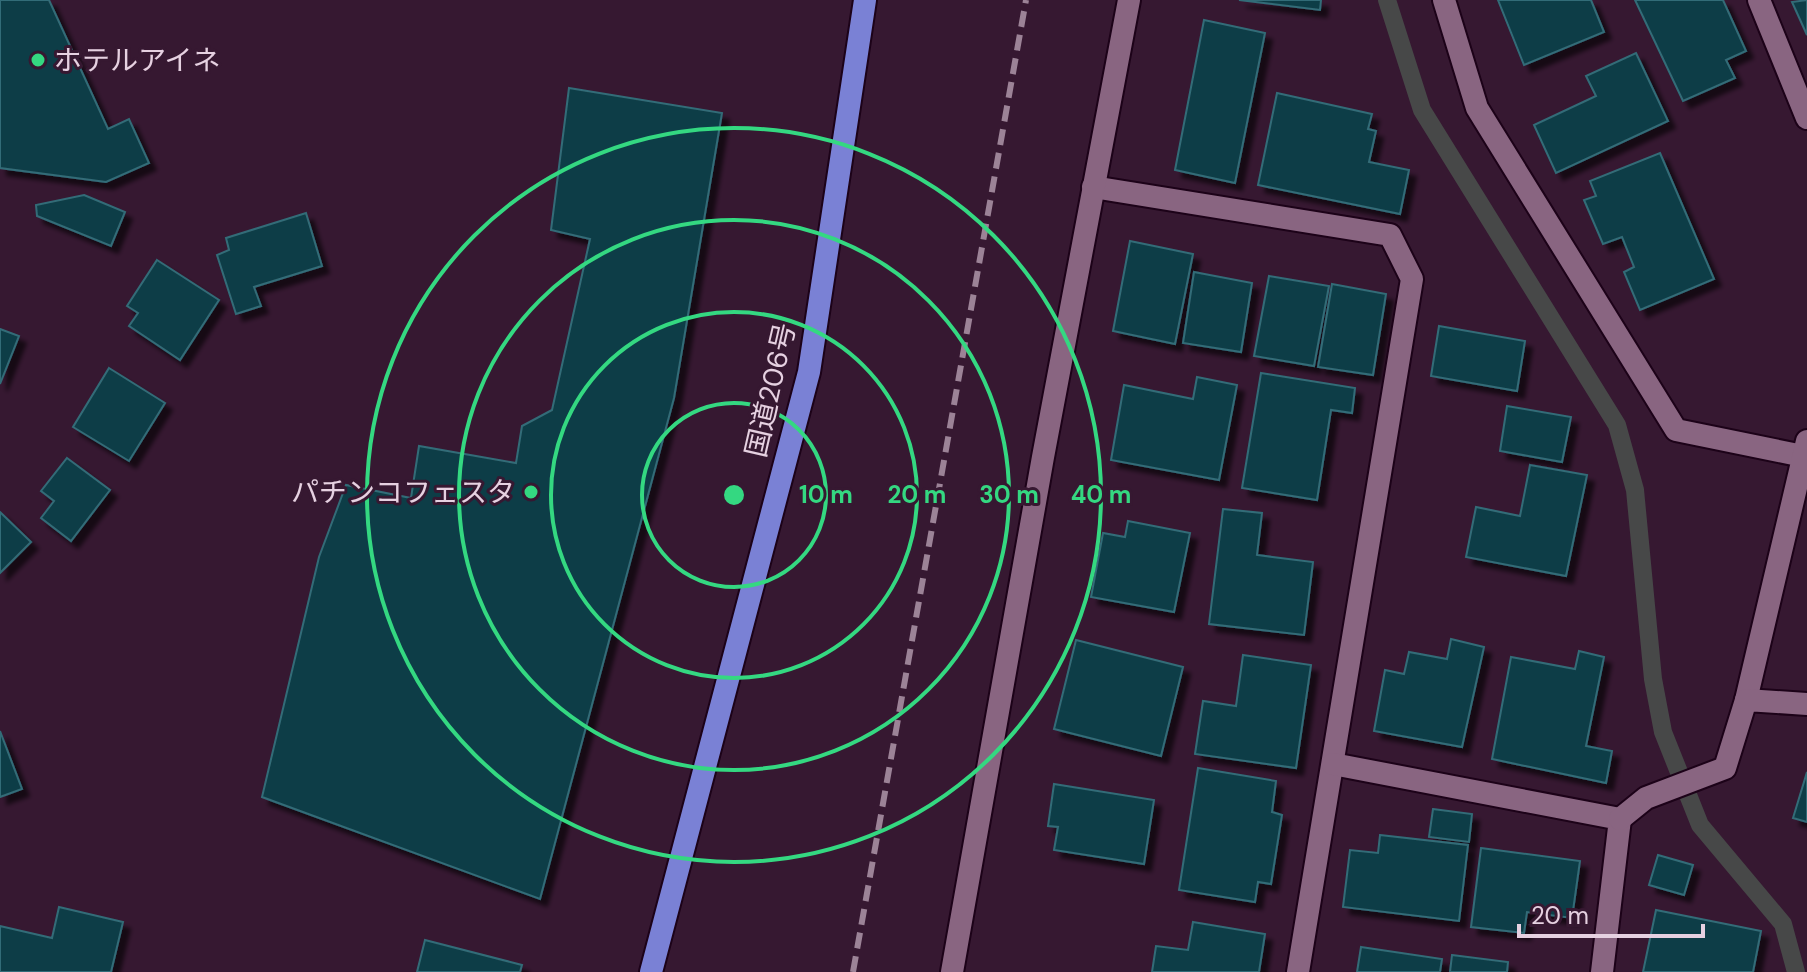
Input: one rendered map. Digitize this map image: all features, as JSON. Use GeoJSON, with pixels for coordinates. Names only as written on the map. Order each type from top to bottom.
{"type":"FeatureCollection","features":[{"type":"Feature","properties":{"kind":"highway","name":"国道206号"},"geometry":{"type":"LineString","coordinates":[[651,972],[809,372],[865,0]]}},
{"type":"Feature","properties":{"kind":"street"},"geometry":{"type":"LineString","coordinates":[[952,972],[1129,0]]}},
{"type":"Feature","properties":{"kind":"street"},"geometry":{"type":"LineString","coordinates":[[1444,0],[1477,108],[1676,430],[1805,449],[1746,700],[1725,768],[1705,773],[1646,798],[1620,819],[1602,972]]}},
{"type":"Feature","properties":{"kind":"street"},"geometry":{"type":"LineString","coordinates":[[1759,0],[1807,118]]}},
{"type":"Feature","properties":{"kind":"street"},"geometry":{"type":"LineString","coordinates":[[1093,187],[1390,235],[1412,279],[1298,972]]}},
{"type":"Feature","properties":{"kind":"street"},"geometry":{"type":"LineString","coordinates":[[1746,700],[1807,704]]}},
{"type":"Feature","properties":{"kind":"street"},"geometry":{"type":"LineString","coordinates":[[1333,764],[1620,819]]}},
{"type":"Feature","properties":{"kind":"building","name":"ホテルアイネ"},"geometry":{"type":"Polygon","coordinates":[[[0,0],[49,0],[108,129],[129,119],[149,163],[106,182],[0,168],[0,0]]]}},
{"type":"Feature","properties":{"kind":"building"},"geometry":{"type":"Polygon","coordinates":[[[1239,0],[1321,0],[1320,10],[1239,0]]]}},
{"type":"Feature","properties":{"kind":"building"},"geometry":{"type":"Polygon","coordinates":[[[1498,0],[1591,0],[1604,32],[1524,65],[1498,0]]]}},
{"type":"Feature","properties":{"kind":"building"},"geometry":{"type":"Polygon","coordinates":[[[1635,0],[1723,0],[1746,51],[1726,60],[1735,78],[1683,101],[1635,0]]]}},
{"type":"Feature","properties":{"kind":"building"},"geometry":{"type":"Polygon","coordinates":[[[1807,0],[1807,35],[1792,2],[1807,0]]]}},
{"type":"Feature","properties":{"kind":"building"},"geometry":{"type":"Polygon","coordinates":[[[1204,20],[1265,33],[1235,183],[1175,170],[1204,20]]]}},
{"type":"Feature","properties":{"kind":"building"},"geometry":{"type":"Polygon","coordinates":[[[1636,53],[1668,121],[1556,173],[1534,125],[1596,96],[1586,76],[1636,53]]]}},
{"type":"Feature","properties":{"kind":"building","name":"パチンコフェスタ"},"geometry":{"type":"Polygon","coordinates":[[[569,88],[722,113],[674,398],[540,899],[262,797],[319,557],[346,485],[411,498],[419,446],[516,463],[522,426],[552,410],[590,239],[551,230],[569,88]]]}},
{"type":"Feature","properties":{"kind":"building"},"geometry":{"type":"Polygon","coordinates":[[[1277,93],[1372,114],[1368,129],[1376,131],[1369,162],[1409,170],[1400,214],[1258,185],[1277,93]]]}},
{"type":"Feature","properties":{"kind":"building"},"geometry":{"type":"Polygon","coordinates":[[[1660,153],[1714,279],[1640,310],[1624,272],[1634,267],[1622,237],[1603,244],[1584,200],[1596,196],[1590,181],[1660,153]]]}},
{"type":"Feature","properties":{"kind":"building"},"geometry":{"type":"Polygon","coordinates":[[[84,195],[125,212],[111,246],[37,216],[36,205],[84,195]]]}},
{"type":"Feature","properties":{"kind":"building"},"geometry":{"type":"Polygon","coordinates":[[[306,213],[322,266],[254,287],[261,306],[236,314],[217,255],[229,250],[226,238],[306,213]]]}},
{"type":"Feature","properties":{"kind":"building"},"geometry":{"type":"Polygon","coordinates":[[[1130,241],[1193,254],[1175,344],[1113,331],[1130,241]]]}},
{"type":"Feature","properties":{"kind":"building"},"geometry":{"type":"Polygon","coordinates":[[[157,260],[219,300],[180,360],[129,326],[138,313],[127,306],[157,260]]]}},
{"type":"Feature","properties":{"kind":"building"},"geometry":{"type":"Polygon","coordinates":[[[1194,272],[1252,283],[1241,352],[1183,343],[1194,272]]]}},
{"type":"Feature","properties":{"kind":"building"},"geometry":{"type":"Polygon","coordinates":[[[1269,276],[1329,286],[1314,366],[1254,356],[1269,276]]]}},
{"type":"Feature","properties":{"kind":"building"},"geometry":{"type":"Polygon","coordinates":[[[1332,284],[1386,294],[1373,375],[1318,367],[1332,284]]]}},
{"type":"Feature","properties":{"kind":"building"},"geometry":{"type":"Polygon","coordinates":[[[1439,326],[1525,341],[1517,391],[1431,376],[1439,326]]]}},
{"type":"Feature","properties":{"kind":"building"},"geometry":{"type":"Polygon","coordinates":[[[0,329],[19,336],[0,384],[0,329]]]}},
{"type":"Feature","properties":{"kind":"building"},"geometry":{"type":"Polygon","coordinates":[[[109,368],[165,403],[129,461],[73,427],[109,368]]]}},
{"type":"Feature","properties":{"kind":"building"},"geometry":{"type":"Polygon","coordinates":[[[1261,373],[1355,388],[1352,413],[1331,410],[1317,500],[1242,488],[1261,373]]]}},
{"type":"Feature","properties":{"kind":"building"},"geometry":{"type":"Polygon","coordinates":[[[1197,377],[1237,385],[1219,480],[1111,460],[1124,385],[1193,399],[1197,377]]]}},
{"type":"Feature","properties":{"kind":"building"},"geometry":{"type":"Polygon","coordinates":[[[1507,406],[1571,417],[1562,462],[1500,451],[1507,406]]]}},
{"type":"Feature","properties":{"kind":"building"},"geometry":{"type":"Polygon","coordinates":[[[67,458],[110,490],[71,541],[41,518],[54,501],[41,491],[67,458]]]}},
{"type":"Feature","properties":{"kind":"building"},"geometry":{"type":"Polygon","coordinates":[[[1530,465],[1587,475],[1566,576],[1466,557],[1476,507],[1520,516],[1530,465]]]}},
{"type":"Feature","properties":{"kind":"building"},"geometry":{"type":"Polygon","coordinates":[[[1223,509],[1262,513],[1257,555],[1313,562],[1304,635],[1209,624],[1223,509]]]}},
{"type":"Feature","properties":{"kind":"building"},"geometry":{"type":"Polygon","coordinates":[[[0,512],[31,542],[0,573],[0,512]]]}},
{"type":"Feature","properties":{"kind":"building"},"geometry":{"type":"Polygon","coordinates":[[[1128,521],[1190,533],[1174,612],[1091,597],[1103,533],[1125,537],[1128,521]]]}},
{"type":"Feature","properties":{"kind":"building"},"geometry":{"type":"Polygon","coordinates":[[[1451,639],[1484,647],[1462,747],[1374,731],[1385,670],[1404,674],[1409,652],[1447,659],[1451,639]]]}},
{"type":"Feature","properties":{"kind":"building"},"geometry":{"type":"Polygon","coordinates":[[[1076,640],[1183,667],[1161,756],[1054,729],[1076,640]]]}},
{"type":"Feature","properties":{"kind":"building"},"geometry":{"type":"Polygon","coordinates":[[[1579,651],[1604,657],[1586,746],[1612,751],[1606,783],[1492,759],[1511,657],[1575,669],[1579,651]]]}},
{"type":"Feature","properties":{"kind":"building"},"geometry":{"type":"Polygon","coordinates":[[[1243,655],[1311,665],[1296,768],[1195,754],[1203,701],[1236,706],[1243,655]]]}},
{"type":"Feature","properties":{"kind":"building"},"geometry":{"type":"Polygon","coordinates":[[[0,731],[22,789],[0,797],[0,731]]]}},
{"type":"Feature","properties":{"kind":"building"},"geometry":{"type":"Polygon","coordinates":[[[1198,768],[1276,781],[1272,812],[1282,815],[1271,884],[1258,882],[1255,902],[1179,890],[1198,768]]]}},
{"type":"Feature","properties":{"kind":"building"},"geometry":{"type":"Polygon","coordinates":[[[1807,772],[1807,822],[1793,818],[1807,772]]]}},
{"type":"Feature","properties":{"kind":"building"},"geometry":{"type":"Polygon","coordinates":[[[1054,784],[1154,800],[1144,864],[1054,850],[1058,827],[1048,826],[1054,784]]]}},
{"type":"Feature","properties":{"kind":"building"},"geometry":{"type":"Polygon","coordinates":[[[1433,809],[1472,814],[1469,842],[1429,837],[1433,809]]]}},
{"type":"Feature","properties":{"kind":"building"},"geometry":{"type":"Polygon","coordinates":[[[1380,835],[1468,845],[1459,921],[1343,907],[1350,850],[1378,853],[1380,835]]]}},
{"type":"Feature","properties":{"kind":"building"},"geometry":{"type":"Polygon","coordinates":[[[1481,848],[1580,861],[1572,918],[1527,912],[1524,933],[1471,927],[1481,848]]]}},
{"type":"Feature","properties":{"kind":"building"},"geometry":{"type":"Polygon","coordinates":[[[1658,855],[1693,865],[1684,895],[1649,885],[1658,855]]]}},
{"type":"Feature","properties":{"kind":"building"},"geometry":{"type":"Polygon","coordinates":[[[59,907],[123,922],[111,972],[0,972],[0,926],[52,938],[59,907]]]}},
{"type":"Feature","properties":{"kind":"building"},"geometry":{"type":"Polygon","coordinates":[[[1656,910],[1761,931],[1753,972],[1643,972],[1656,910]]]}},
{"type":"Feature","properties":{"kind":"building"},"geometry":{"type":"Polygon","coordinates":[[[1193,922],[1265,934],[1259,972],[1152,972],[1156,946],[1188,950],[1193,922]]]}},
{"type":"Feature","properties":{"kind":"building"},"geometry":{"type":"Polygon","coordinates":[[[425,940],[522,965],[520,972],[417,972],[425,940]]]}},
{"type":"Feature","properties":{"kind":"building"},"geometry":{"type":"Polygon","coordinates":[[[1361,947],[1442,959],[1440,972],[1357,972],[1361,947]]]}},
{"type":"Feature","properties":{"kind":"building"},"geometry":{"type":"Polygon","coordinates":[[[1452,955],[1508,962],[1507,972],[1450,972],[1452,955]]]}},
{"type":"Feature","properties":{"kind":"waterway"},"geometry":{"type":"LineString","coordinates":[[1387,0],[1422,110],[1617,425],[1635,490],[1653,679],[1663,732],[1700,825],[1783,924],[1796,972]]}},
{"type":"Feature","properties":{"kind":"railway"},"geometry":{"type":"LineString","coordinates":[[853,972],[1026,0]]}},
{"type":"Feature","properties":{"kind":"place","name":"ホテルアイネ"},"geometry":{"type":"Point","coordinates":[38,60]}},
{"type":"Feature","properties":{"kind":"place","name":"パチンコフェスタ"},"geometry":{"type":"Point","coordinates":[531,492]}}]}
